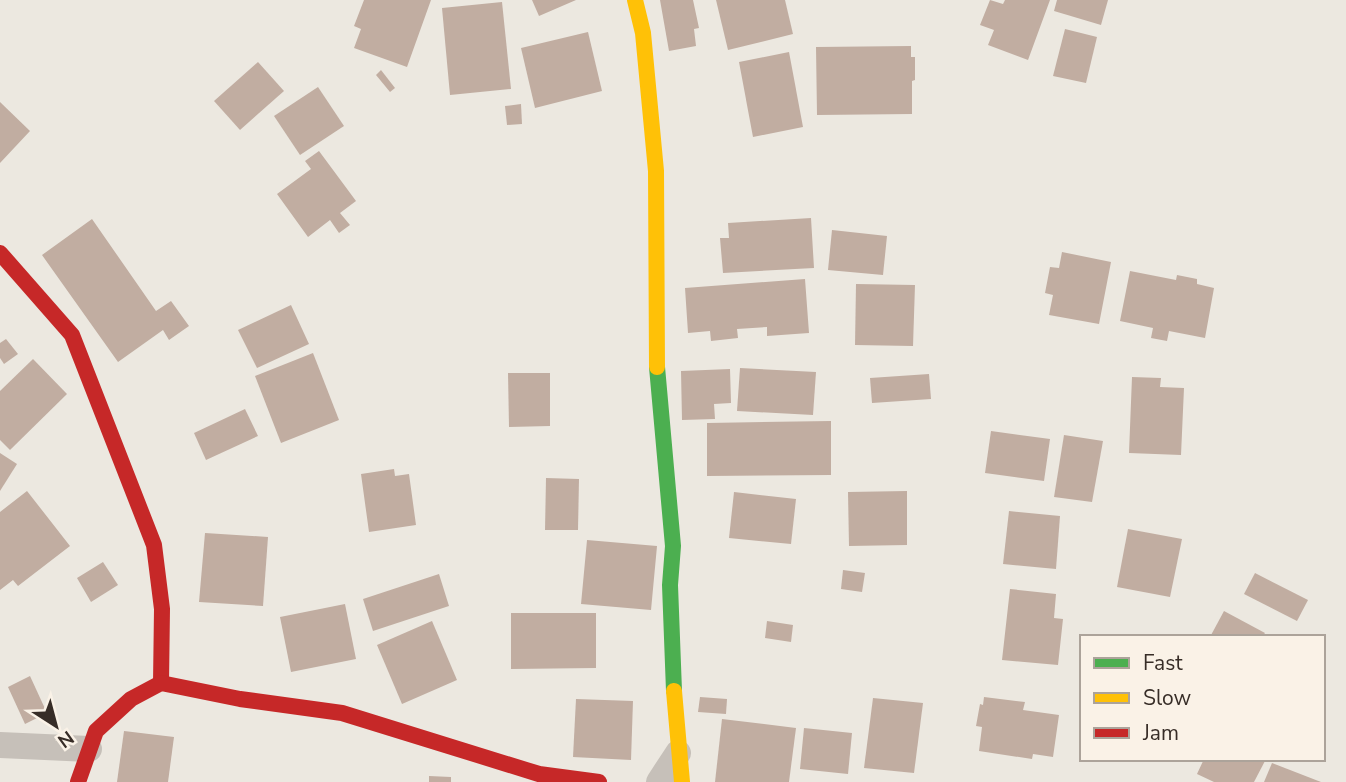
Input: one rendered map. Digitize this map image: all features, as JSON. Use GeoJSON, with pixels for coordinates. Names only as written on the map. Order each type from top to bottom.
{"type":"FeatureCollection","features":[{"type":"Feature","properties":{"kind":"street"},"geometry":{"type":"LineString","coordinates":[[635,0],[643,33],[656,170],[657,384],[673,546],[670,585],[671,652],[682,782]]}},
{"type":"Feature","properties":{"kind":"street"},"geometry":{"type":"LineString","coordinates":[[0,253],[72,335],[154,545],[162,609],[161,683]]}},
{"type":"Feature","properties":{"kind":"street"},"geometry":{"type":"LineString","coordinates":[[78,782],[96,731],[131,699],[161,683],[240,699],[342,713],[539,774],[599,782]]}},
{"type":"Feature","properties":{"kind":"street"},"geometry":{"type":"LineString","coordinates":[[0,745],[89,749]]}},
{"type":"Feature","properties":{"kind":"street"},"geometry":{"type":"LineString","coordinates":[[659,782],[678,753]]}},
{"type":"Feature","properties":{"kind":"building"},"geometry":{"type":"Polygon","coordinates":[[[364,0],[431,0],[407,67],[354,48],[361,29],[354,26],[364,0]]]}},
{"type":"Feature","properties":{"kind":"building"},"geometry":{"type":"Polygon","coordinates":[[[532,0],[576,0],[539,16],[532,0]]]}},
{"type":"Feature","properties":{"kind":"building"},"geometry":{"type":"Polygon","coordinates":[[[660,0],[693,0],[699,28],[694,29],[696,46],[669,51],[660,0]]]}},
{"type":"Feature","properties":{"kind":"building"},"geometry":{"type":"Polygon","coordinates":[[[716,0],[785,0],[793,34],[728,50],[716,0]]]}},
{"type":"Feature","properties":{"kind":"building"},"geometry":{"type":"Polygon","coordinates":[[[990,0],[1003,4],[1005,0],[1050,0],[1028,60],[988,45],[994,30],[980,25],[990,0]]]}},
{"type":"Feature","properties":{"kind":"building"},"geometry":{"type":"Polygon","coordinates":[[[1057,0],[1108,0],[1101,25],[1054,11],[1057,0]]]}},
{"type":"Feature","properties":{"kind":"building"},"geometry":{"type":"Polygon","coordinates":[[[502,2],[511,89],[450,95],[442,8],[502,2]]]}},
{"type":"Feature","properties":{"kind":"building"},"geometry":{"type":"Polygon","coordinates":[[[1065,29],[1097,37],[1086,83],[1053,76],[1065,29]]]}},
{"type":"Feature","properties":{"kind":"building"},"geometry":{"type":"Polygon","coordinates":[[[588,32],[602,91],[535,108],[521,48],[588,32]]]}},
{"type":"Feature","properties":{"kind":"building"},"geometry":{"type":"Polygon","coordinates":[[[911,46],[911,57],[915,57],[912,114],[817,115],[816,47],[911,46]]]}},
{"type":"Feature","properties":{"kind":"building"},"geometry":{"type":"Polygon","coordinates":[[[789,52],[803,127],[753,137],[739,62],[789,52]]]}},
{"type":"Feature","properties":{"kind":"building"},"geometry":{"type":"Polygon","coordinates":[[[258,62],[284,91],[240,130],[214,101],[258,62]]]}},
{"type":"Feature","properties":{"kind":"building"},"geometry":{"type":"Polygon","coordinates":[[[381,70],[395,88],[390,92],[376,75],[381,70]]]}},
{"type":"Feature","properties":{"kind":"building"},"geometry":{"type":"Polygon","coordinates":[[[318,87],[344,126],[300,155],[274,116],[318,87]]]}},
{"type":"Feature","properties":{"kind":"building"},"geometry":{"type":"Polygon","coordinates":[[[0,102],[30,131],[0,163],[0,102]]]}},
{"type":"Feature","properties":{"kind":"building"},"geometry":{"type":"Polygon","coordinates":[[[521,104],[522,124],[507,125],[505,106],[521,104]]]}},
{"type":"Feature","properties":{"kind":"building"},"geometry":{"type":"Polygon","coordinates":[[[319,151],[356,201],[340,213],[350,225],[339,233],[330,220],[308,237],[277,194],[311,169],[305,161],[319,151]]]}},
{"type":"Feature","properties":{"kind":"building"},"geometry":{"type":"Polygon","coordinates":[[[811,218],[814,268],[723,273],[720,238],[729,238],[728,223],[811,218]]]}},
{"type":"Feature","properties":{"kind":"building"},"geometry":{"type":"Polygon","coordinates":[[[92,219],[156,311],[171,301],[189,326],[169,340],[163,330],[118,362],[42,255],[92,219]]]}},
{"type":"Feature","properties":{"kind":"building"},"geometry":{"type":"Polygon","coordinates":[[[832,230],[887,236],[883,275],[828,270],[832,230]]]}},
{"type":"Feature","properties":{"kind":"building"},"geometry":{"type":"Polygon","coordinates":[[[1062,252],[1111,262],[1099,324],[1049,315],[1053,295],[1045,293],[1050,267],[1059,268],[1062,252]]]}},
{"type":"Feature","properties":{"kind":"building"},"geometry":{"type":"Polygon","coordinates":[[[1130,271],[1176,280],[1177,275],[1197,279],[1197,284],[1214,288],[1205,338],[1169,331],[1167,341],[1151,338],[1153,328],[1120,321],[1130,271]]]}},
{"type":"Feature","properties":{"kind":"building"},"geometry":{"type":"Polygon","coordinates":[[[805,279],[809,333],[767,336],[767,327],[737,329],[738,338],[711,341],[710,331],[688,333],[685,288],[805,279]]]}},
{"type":"Feature","properties":{"kind":"building"},"geometry":{"type":"Polygon","coordinates":[[[856,284],[915,285],[913,346],[855,345],[856,284]]]}},
{"type":"Feature","properties":{"kind":"building"},"geometry":{"type":"Polygon","coordinates":[[[291,305],[309,344],[257,368],[238,330],[291,305]]]}},
{"type":"Feature","properties":{"kind":"building"},"geometry":{"type":"Polygon","coordinates":[[[6,339],[18,354],[4,364],[0,358],[0,343],[6,339]]]}},
{"type":"Feature","properties":{"kind":"building"},"geometry":{"type":"Polygon","coordinates":[[[313,353],[339,420],[281,443],[255,376],[313,353]]]}},
{"type":"Feature","properties":{"kind":"building"},"geometry":{"type":"Polygon","coordinates":[[[33,359],[67,394],[10,450],[0,440],[0,391],[33,359]]]}},
{"type":"Feature","properties":{"kind":"building"},"geometry":{"type":"Polygon","coordinates":[[[740,368],[816,372],[813,415],[737,411],[740,368]]]}},
{"type":"Feature","properties":{"kind":"building"},"geometry":{"type":"Polygon","coordinates":[[[730,369],[731,403],[714,404],[715,419],[682,420],[681,371],[730,369]]]}},
{"type":"Feature","properties":{"kind":"building"},"geometry":{"type":"Polygon","coordinates":[[[508,373],[550,373],[550,426],[509,427],[508,373]]]}},
{"type":"Feature","properties":{"kind":"building"},"geometry":{"type":"Polygon","coordinates":[[[929,374],[931,399],[872,403],[870,378],[929,374]]]}},
{"type":"Feature","properties":{"kind":"building"},"geometry":{"type":"Polygon","coordinates":[[[1132,377],[1161,378],[1160,387],[1184,388],[1181,455],[1129,453],[1132,377]]]}},
{"type":"Feature","properties":{"kind":"building"},"geometry":{"type":"Polygon","coordinates":[[[245,409],[258,436],[206,460],[194,433],[245,409]]]}},
{"type":"Feature","properties":{"kind":"building"},"geometry":{"type":"Polygon","coordinates":[[[831,421],[831,475],[707,476],[707,423],[831,421]]]}},
{"type":"Feature","properties":{"kind":"building"},"geometry":{"type":"Polygon","coordinates":[[[991,431],[1050,439],[1044,481],[985,473],[991,431]]]}},
{"type":"Feature","properties":{"kind":"building"},"geometry":{"type":"Polygon","coordinates":[[[1064,435],[1103,441],[1092,502],[1054,497],[1064,435]]]}},
{"type":"Feature","properties":{"kind":"building"},"geometry":{"type":"Polygon","coordinates":[[[0,453],[17,464],[0,491],[0,453]]]}},
{"type":"Feature","properties":{"kind":"building"},"geometry":{"type":"Polygon","coordinates":[[[394,469],[395,476],[409,474],[416,525],[369,532],[361,474],[394,469]]]}},
{"type":"Feature","properties":{"kind":"building"},"geometry":{"type":"Polygon","coordinates":[[[546,478],[579,479],[578,530],[545,530],[546,478]]]}},
{"type":"Feature","properties":{"kind":"building"},"geometry":{"type":"Polygon","coordinates":[[[27,491],[70,546],[18,586],[13,580],[0,590],[0,512],[27,491]]]}},
{"type":"Feature","properties":{"kind":"building"},"geometry":{"type":"Polygon","coordinates":[[[907,491],[907,545],[849,546],[848,492],[907,491]]]}},
{"type":"Feature","properties":{"kind":"building"},"geometry":{"type":"Polygon","coordinates":[[[734,492],[796,499],[791,544],[729,538],[734,492]]]}},
{"type":"Feature","properties":{"kind":"building"},"geometry":{"type":"Polygon","coordinates":[[[1009,511],[1060,516],[1056,569],[1003,564],[1009,511]]]}},
{"type":"Feature","properties":{"kind":"building"},"geometry":{"type":"Polygon","coordinates":[[[1128,529],[1182,539],[1170,597],[1117,587],[1128,529]]]}},
{"type":"Feature","properties":{"kind":"building"},"geometry":{"type":"Polygon","coordinates":[[[205,533],[268,537],[263,606],[199,602],[205,533]]]}},
{"type":"Feature","properties":{"kind":"building"},"geometry":{"type":"Polygon","coordinates":[[[587,540],[657,546],[651,610],[581,604],[587,540]]]}},
{"type":"Feature","properties":{"kind":"building"},"geometry":{"type":"Polygon","coordinates":[[[103,562],[118,585],[91,602],[77,578],[103,562]]]}},
{"type":"Feature","properties":{"kind":"building"},"geometry":{"type":"Polygon","coordinates":[[[843,570],[865,573],[862,592],[841,589],[843,570]]]}},
{"type":"Feature","properties":{"kind":"building"},"geometry":{"type":"Polygon","coordinates":[[[1255,573],[1308,600],[1297,621],[1244,594],[1255,573]]]}},
{"type":"Feature","properties":{"kind":"building"},"geometry":{"type":"Polygon","coordinates":[[[439,574],[449,606],[373,631],[363,599],[439,574]]]}},
{"type":"Feature","properties":{"kind":"building"},"geometry":{"type":"Polygon","coordinates":[[[1010,589],[1056,594],[1054,618],[1063,619],[1058,665],[1002,660],[1010,589]]]}},
{"type":"Feature","properties":{"kind":"building"},"geometry":{"type":"Polygon","coordinates":[[[345,604],[356,659],[291,672],[280,617],[345,604]]]}},
{"type":"Feature","properties":{"kind":"building"},"geometry":{"type":"Polygon","coordinates":[[[1224,611],[1265,633],[1264,635],[1211,635],[1224,611]]]}},
{"type":"Feature","properties":{"kind":"building"},"geometry":{"type":"Polygon","coordinates":[[[511,613],[596,613],[596,668],[511,669],[511,613]]]}},
{"type":"Feature","properties":{"kind":"building"},"geometry":{"type":"Polygon","coordinates":[[[432,621],[457,680],[402,704],[377,645],[432,621]]]}},
{"type":"Feature","properties":{"kind":"building"},"geometry":{"type":"Polygon","coordinates":[[[767,621],[793,625],[791,642],[765,638],[767,621]]]}},
{"type":"Feature","properties":{"kind":"building"},"geometry":{"type":"Polygon","coordinates":[[[30,676],[47,713],[25,724],[8,687],[30,676]]]}},
{"type":"Feature","properties":{"kind":"building"},"geometry":{"type":"Polygon","coordinates":[[[700,697],[727,699],[726,714],[698,712],[700,697]]]}},
{"type":"Feature","properties":{"kind":"building"},"geometry":{"type":"Polygon","coordinates":[[[984,697],[1025,702],[1023,710],[1059,715],[1053,757],[1033,754],[1032,759],[979,751],[982,727],[976,726],[984,697]]]}},
{"type":"Feature","properties":{"kind":"building"},"geometry":{"type":"Polygon","coordinates":[[[873,698],[923,703],[914,773],[864,768],[873,698]]]}},
{"type":"Feature","properties":{"kind":"building"},"geometry":{"type":"Polygon","coordinates":[[[576,699],[633,701],[631,760],[573,757],[576,699]]]}},
{"type":"Feature","properties":{"kind":"building"},"geometry":{"type":"Polygon","coordinates":[[[722,719],[796,728],[789,782],[715,782],[722,719]]]}},
{"type":"Feature","properties":{"kind":"building"},"geometry":{"type":"Polygon","coordinates":[[[804,728],[852,733],[848,774],[800,769],[804,728]]]}},
{"type":"Feature","properties":{"kind":"building"},"geometry":{"type":"Polygon","coordinates":[[[124,731],[174,737],[168,782],[117,782],[124,731]]]}},
{"type":"Feature","properties":{"kind":"building"},"geometry":{"type":"Polygon","coordinates":[[[1203,761],[1265,761],[1254,782],[1214,782],[1197,774],[1203,761]]]}},
{"type":"Feature","properties":{"kind":"building"},"geometry":{"type":"Polygon","coordinates":[[[1272,763],[1321,782],[1264,782],[1272,763]]]}},
{"type":"Feature","properties":{"kind":"building"},"geometry":{"type":"Polygon","coordinates":[[[429,776],[451,777],[451,782],[429,782],[429,776]]]}},
{"type":"Feature","properties":{"kind":"traffic: fast"},"geometry":{"type":"LineString","coordinates":[[657,367],[673,546],[670,585],[674,691]]}},
{"type":"Feature","properties":{"kind":"traffic: slow"},"geometry":{"type":"LineString","coordinates":[[635,0],[643,33],[656,171],[657,367]]}},
{"type":"Feature","properties":{"kind":"traffic: slow"},"geometry":{"type":"LineString","coordinates":[[674,691],[682,782]]}},
{"type":"Feature","properties":{"kind":"traffic: jam"},"geometry":{"type":"LineString","coordinates":[[0,253],[72,335],[154,545],[162,609],[161,683]]}},
{"type":"Feature","properties":{"kind":"traffic: jam"},"geometry":{"type":"LineString","coordinates":[[78,782],[96,731],[131,699],[161,683],[240,699],[342,713],[539,774],[599,782]]}}]}
